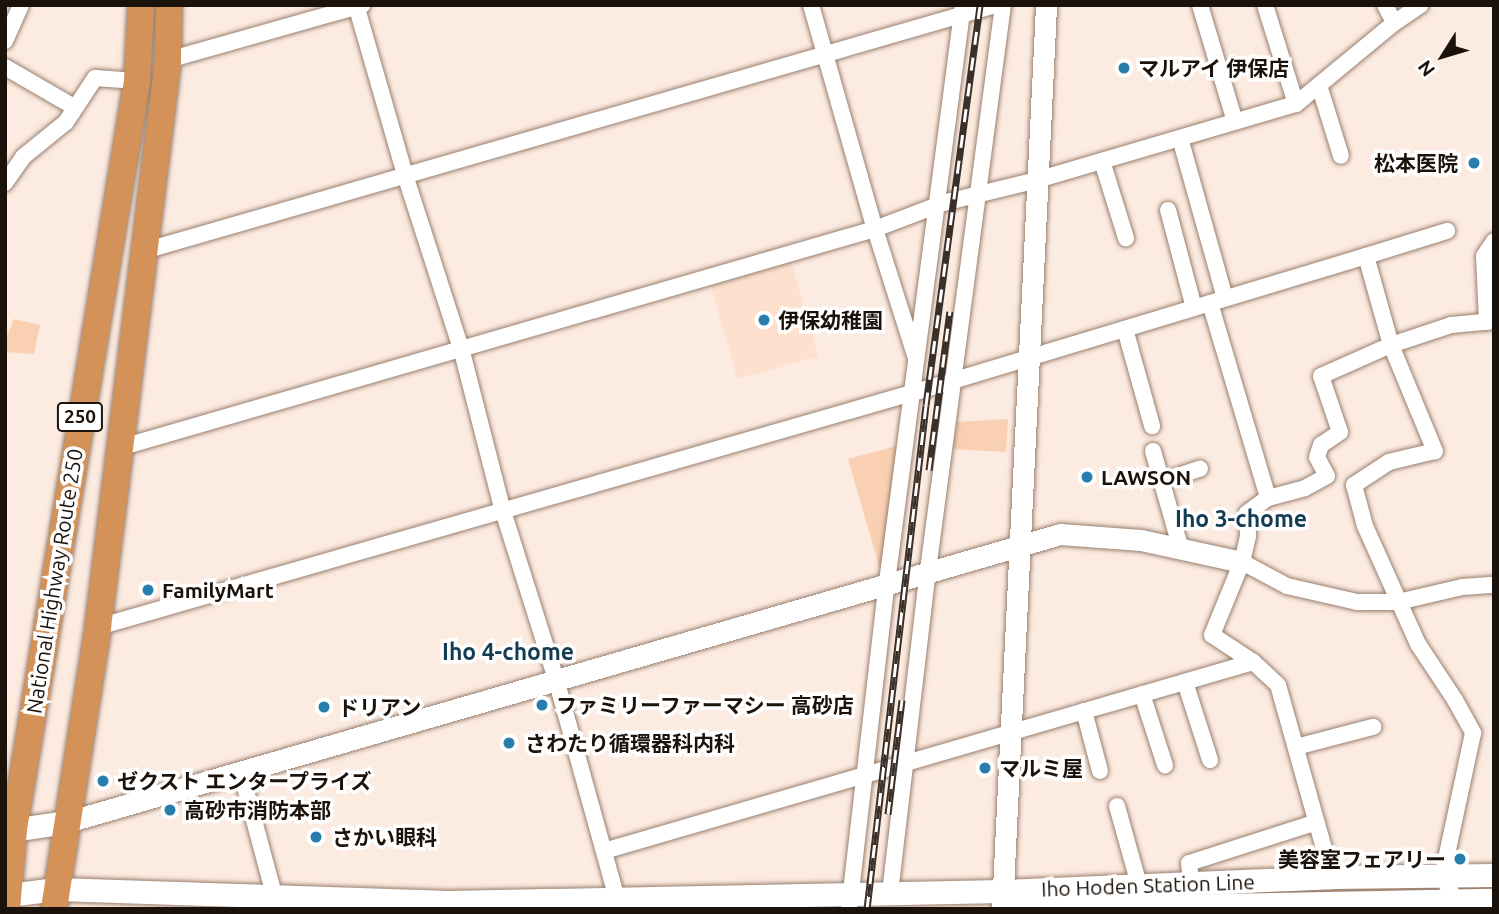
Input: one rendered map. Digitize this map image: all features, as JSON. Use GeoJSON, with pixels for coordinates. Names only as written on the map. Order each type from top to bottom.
{"type":"FeatureCollection","features":[{"type":"Feature","properties":{"kind":"highway","name":"National Highway Route 250"},"geometry":{"type":"LineString","coordinates":[[8,902],[10,830],[137,82],[141,5]]}},
{"type":"Feature","properties":{"kind":"highway","name":"National Highway Route 250"},"geometry":{"type":"LineString","coordinates":[[54,902],[98,627],[168,60],[169,5]]}},
{"type":"Feature","properties":{"kind":"main road"},"geometry":{"type":"LineString","coordinates":[[10,830],[67,822]]}},
{"type":"Feature","properties":{"kind":"main road"},"geometry":{"type":"LineString","coordinates":[[1455,905],[1485,876],[1494,857]]}},
{"type":"Feature","properties":{"kind":"main road","name":"Iho Hoden Station Line"},"geometry":{"type":"LineString","coordinates":[[1007,903],[1139,885],[1332,877],[1485,876]]}},
{"type":"Feature","properties":{"kind":"main road","name":"Iho Hoden Station Line"},"geometry":{"type":"LineString","coordinates":[[8,902],[850,901],[890,893],[1007,903],[1455,905],[1494,900]]}},
{"type":"Feature","properties":{"kind":"street"},"geometry":{"type":"LineString","coordinates":[[811,5],[875,229],[918,363]]}},
{"type":"Feature","properties":{"kind":"street"},"geometry":{"type":"LineString","coordinates":[[144,251],[406,178],[826,55],[962,11],[996,5]]}},
{"type":"Feature","properties":{"kind":"street"},"geometry":{"type":"LineString","coordinates":[[890,893],[928,569],[1003,5]]}},
{"type":"Feature","properties":{"kind":"street"},"geometry":{"type":"LineString","coordinates":[[1007,903],[1020,543],[1046,5]]}},
{"type":"Feature","properties":{"kind":"street"},"geometry":{"type":"LineString","coordinates":[[1200,5],[1235,122]]}},
{"type":"Feature","properties":{"kind":"street"},"geometry":{"type":"LineString","coordinates":[[1265,5],[1296,104]]}},
{"type":"Feature","properties":{"kind":"street"},"geometry":{"type":"LineString","coordinates":[[1385,5],[1394,23]]}},
{"type":"Feature","properties":{"kind":"street"},"geometry":{"type":"LineString","coordinates":[[119,449],[875,229],[937,206],[1037,180],[1296,104],[1394,23],[1421,5]]}},
{"type":"Feature","properties":{"kind":"street"},"geometry":{"type":"LineString","coordinates":[[168,60],[358,6],[406,178],[461,348],[503,510],[556,679],[619,903]]}},
{"type":"Feature","properties":{"kind":"street"},"geometry":{"type":"LineString","coordinates":[[5,41],[18,7]]}},
{"type":"Feature","properties":{"kind":"street"},"geometry":{"type":"LineString","coordinates":[[850,901],[887,582],[918,363],[962,11]]}},
{"type":"Feature","properties":{"kind":"street"},"geometry":{"type":"LineString","coordinates":[[5,67],[74,107]]}},
{"type":"Feature","properties":{"kind":"street"},"geometry":{"type":"LineString","coordinates":[[5,183],[23,157],[66,122],[95,78],[137,82]]}},
{"type":"Feature","properties":{"kind":"street"},"geometry":{"type":"LineString","coordinates":[[1319,85],[1341,156]]}},
{"type":"Feature","properties":{"kind":"street"},"geometry":{"type":"LineString","coordinates":[[1180,138],[1210,303],[1268,498]]}},
{"type":"Feature","properties":{"kind":"street"},"geometry":{"type":"LineString","coordinates":[[1102,161],[1126,237]]}},
{"type":"Feature","properties":{"kind":"street"},"geometry":{"type":"LineString","coordinates":[[1168,210],[1168,231],[1210,303]]}},
{"type":"Feature","properties":{"kind":"street"},"geometry":{"type":"LineString","coordinates":[[98,627],[914,392],[1447,231]]}},
{"type":"Feature","properties":{"kind":"street"},"geometry":{"type":"LineString","coordinates":[[1332,877],[1278,685],[1252,662],[1212,635],[1242,562],[1248,536],[1247,513],[1268,498],[1305,488],[1327,476],[1317,457],[1321,445],[1340,432],[1321,376],[1391,345],[1451,325],[1492,322],[1484,256],[1494,241]]}},
{"type":"Feature","properties":{"kind":"street"},"geometry":{"type":"LineString","coordinates":[[1366,256],[1391,345],[1435,451],[1389,462],[1354,485],[1365,526],[1418,644],[1473,733],[1442,877],[1455,905]]}},
{"type":"Feature","properties":{"kind":"street"},"geometry":{"type":"LineString","coordinates":[[1125,329],[1152,426]]}},
{"type":"Feature","properties":{"kind":"street"},"geometry":{"type":"LineString","coordinates":[[1153,451],[1181,549]]}},
{"type":"Feature","properties":{"kind":"street"},"geometry":{"type":"LineString","coordinates":[[1161,481],[1199,469]]}},
{"type":"Feature","properties":{"kind":"street"},"geometry":{"type":"LineString","coordinates":[[67,822],[928,569],[1060,534],[1141,540],[1242,562],[1287,586],[1357,602],[1398,602],[1429,593],[1494,586]]}},
{"type":"Feature","properties":{"kind":"street"},"geometry":{"type":"LineString","coordinates":[[604,851],[1252,662]]}},
{"type":"Feature","properties":{"kind":"street"},"geometry":{"type":"LineString","coordinates":[[1185,682],[1202,754]]}},
{"type":"Feature","properties":{"kind":"street"},"geometry":{"type":"LineString","coordinates":[[1142,694],[1166,765]]}},
{"type":"Feature","properties":{"kind":"street"},"geometry":{"type":"LineString","coordinates":[[1084,711],[1100,771]]}},
{"type":"Feature","properties":{"kind":"street"},"geometry":{"type":"LineString","coordinates":[[1296,747],[1373,727]]}},
{"type":"Feature","properties":{"kind":"street"},"geometry":{"type":"LineString","coordinates":[[241,772],[276,903]]}},
{"type":"Feature","properties":{"kind":"street"},"geometry":{"type":"LineString","coordinates":[[1117,806],[1139,885]]}},
{"type":"Feature","properties":{"kind":"street"},"geometry":{"type":"LineString","coordinates":[[1191,884],[1189,863],[1317,822]]}},
{"type":"Feature","properties":{"kind":"shaded area","name":"伊保幼稚園"},"geometry":{"type":"Polygon","coordinates":[[[791,261],[818,356],[738,379],[710,284],[791,261]]]}},
{"type":"Feature","properties":{"kind":"shaded area"},"geometry":{"type":"Polygon","coordinates":[[[14,319],[40,325],[34,354],[5,352],[5,340],[14,319]]]}},
{"type":"Feature","properties":{"kind":"shaded area"},"geometry":{"type":"Polygon","coordinates":[[[1008,419],[1006,452],[953,449],[957,422],[1008,419]]]}},
{"type":"Feature","properties":{"kind":"shaded area"},"geometry":{"type":"Polygon","coordinates":[[[900,445],[881,573],[848,459],[900,445]]]}},
{"type":"Feature","properties":{"kind":"railway"},"geometry":{"type":"LineString","coordinates":[[867,909],[926,405],[980,5]]}},
{"type":"Feature","properties":{"kind":"railway"},"geometry":{"type":"LineString","coordinates":[[929,470],[950,311]]}},
{"type":"Feature","properties":{"kind":"railway"},"geometry":{"type":"LineString","coordinates":[[888,814],[902,700]]}},
{"type":"Feature","properties":{"kind":"place","name":"マルアイ 伊保店"},"geometry":{"type":"Point","coordinates":[1124,68]}},
{"type":"Feature","properties":{"kind":"place","name":"松本医院"},"geometry":{"type":"Point","coordinates":[1474,163]}},
{"type":"Feature","properties":{"kind":"place","name":"伊保幼稚園"},"geometry":{"type":"Point","coordinates":[764,320]}},
{"type":"Feature","properties":{"kind":"place","name":"LAWSON"},"geometry":{"type":"Point","coordinates":[1087,477]}},
{"type":"Feature","properties":{"kind":"place","name":"FamilyMart"},"geometry":{"type":"Point","coordinates":[148,590]}},
{"type":"Feature","properties":{"kind":"place","name":"ファミリーファーマシー 高砂店"},"geometry":{"type":"Point","coordinates":[542,705]}},
{"type":"Feature","properties":{"kind":"place","name":"ドリアン"},"geometry":{"type":"Point","coordinates":[324,707]}},
{"type":"Feature","properties":{"kind":"place","name":"さわたり循環器科内科"},"geometry":{"type":"Point","coordinates":[509,743]}},
{"type":"Feature","properties":{"kind":"place","name":"マルミ屋"},"geometry":{"type":"Point","coordinates":[985,768]}},
{"type":"Feature","properties":{"kind":"place","name":"ゼクスト エンタープライズ"},"geometry":{"type":"Point","coordinates":[103,781]}},
{"type":"Feature","properties":{"kind":"place","name":"高砂市消防本部"},"geometry":{"type":"Point","coordinates":[170,810]}},
{"type":"Feature","properties":{"kind":"place","name":"さかい眼科"},"geometry":{"type":"Point","coordinates":[316,837]}},
{"type":"Feature","properties":{"kind":"place","name":"美容室フェアリー"},"geometry":{"type":"Point","coordinates":[1460,859]}},
{"type":"Feature","properties":{"kind":"district","name":"Iho 3-chome"},"geometry":{"type":"Point","coordinates":[1241,519]}},
{"type":"Feature","properties":{"kind":"district","name":"Iho 4-chome"},"geometry":{"type":"Point","coordinates":[508,652]}}]}
